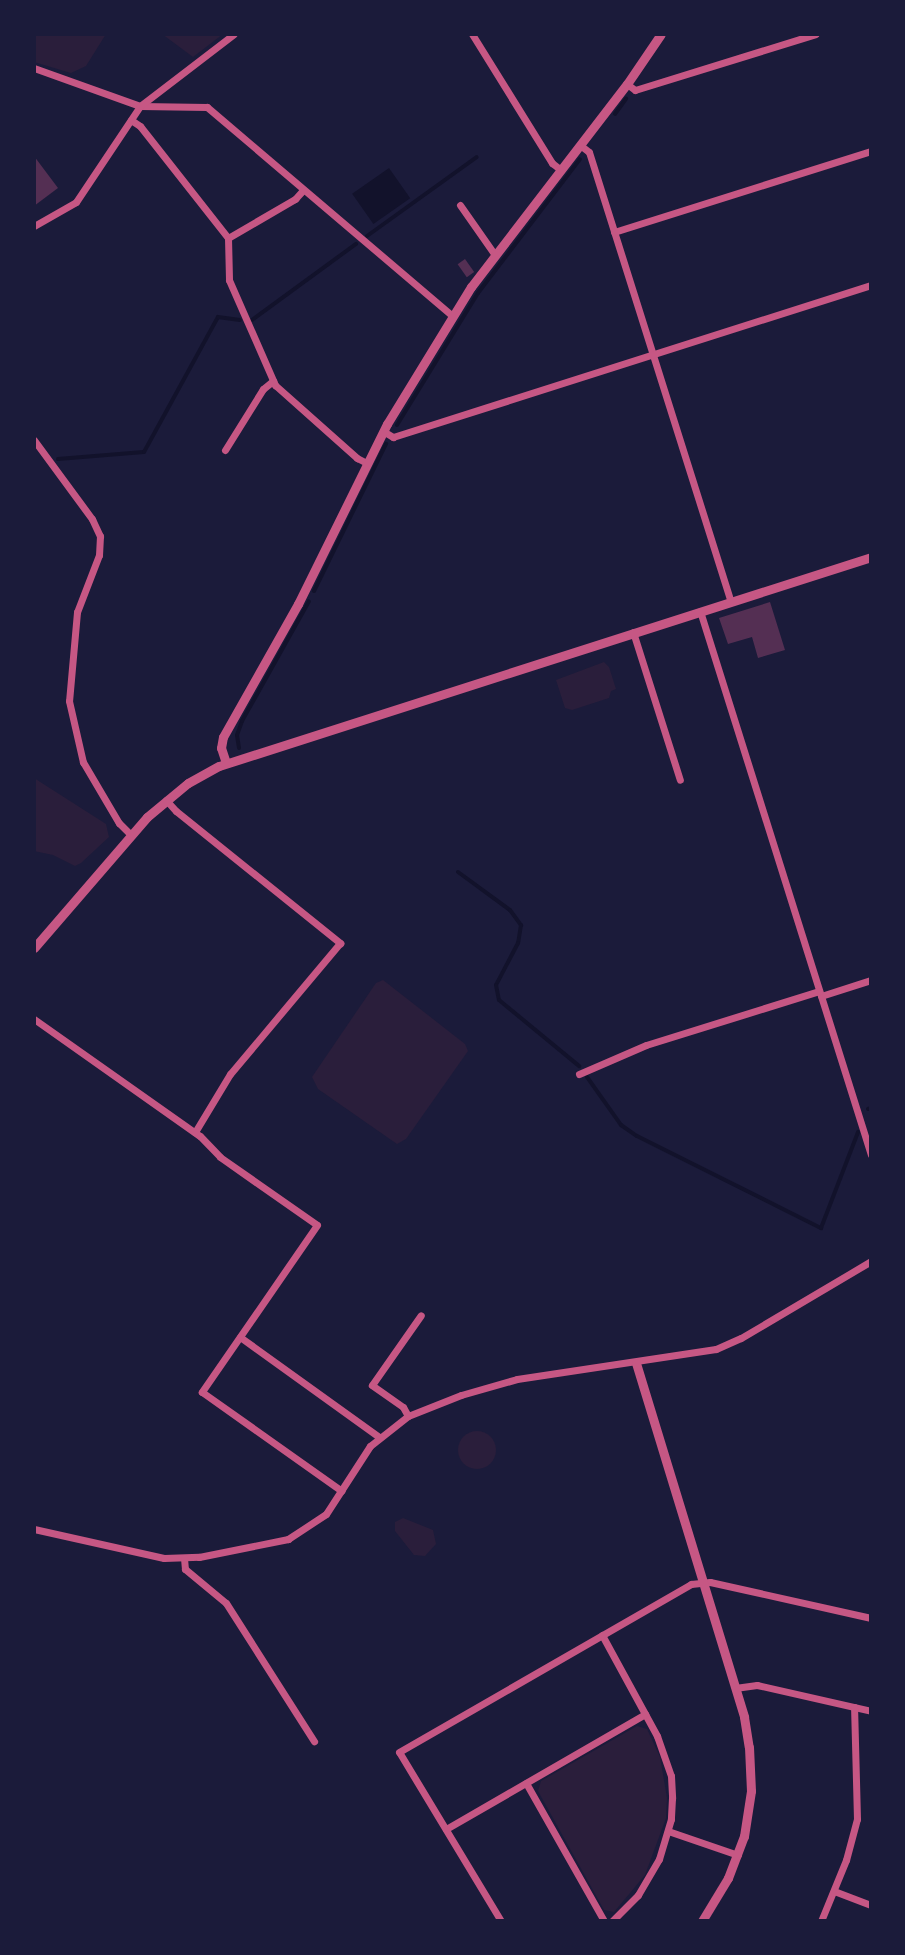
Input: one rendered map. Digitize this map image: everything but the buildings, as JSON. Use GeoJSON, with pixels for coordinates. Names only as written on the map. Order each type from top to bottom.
{"type":"FeatureCollection","features":[{"type":"Feature","properties":{"kind":"street"},"geometry":{"type":"LineString","coordinates":[[34,226],[76,202],[140,106],[234,34]]}},
{"type":"Feature","properties":{"kind":"street"},"geometry":{"type":"LineString","coordinates":[[472,34],[552,163],[561,170]]}},
{"type":"Feature","properties":{"kind":"street"},"geometry":{"type":"LineString","coordinates":[[226,763],[221,748],[223,737],[298,604],[383,431],[453,316],[495,255],[627,84],[661,34]]}},
{"type":"Feature","properties":{"kind":"street"},"geometry":{"type":"LineString","coordinates":[[627,84],[635,90],[816,34]]}},
{"type":"Feature","properties":{"kind":"street"},"geometry":{"type":"LineString","coordinates":[[34,68],[140,106],[207,107],[453,316]]}},
{"type":"Feature","properties":{"kind":"street"},"geometry":{"type":"LineString","coordinates":[[131,120],[140,126],[228,238],[229,280],[273,381],[324,430],[367,463]]}},
{"type":"Feature","properties":{"kind":"street"},"geometry":{"type":"LineString","coordinates":[[580,145],[589,152],[731,601]]}},
{"type":"Feature","properties":{"kind":"street"},"geometry":{"type":"LineString","coordinates":[[614,232],[871,151]]}},
{"type":"Feature","properties":{"kind":"street"},"geometry":{"type":"LineString","coordinates":[[228,238],[295,199],[303,190]]}},
{"type":"Feature","properties":{"kind":"street"},"geometry":{"type":"LineString","coordinates":[[460,205],[495,255]]}},
{"type":"Feature","properties":{"kind":"street"},"geometry":{"type":"LineString","coordinates":[[383,431],[393,437],[871,285]]}},
{"type":"Feature","properties":{"kind":"street"},"geometry":{"type":"LineString","coordinates":[[225,450],[263,389],[273,381]]}},
{"type":"Feature","properties":{"kind":"street"},"geometry":{"type":"LineString","coordinates":[[34,440],[92,519],[100,536],[99,555],[77,612],[69,701],[83,762],[119,823],[131,835]]}},
{"type":"Feature","properties":{"kind":"street"},"geometry":{"type":"LineString","coordinates":[[34,948],[131,835],[166,800],[226,763],[871,557]]}},
{"type":"Feature","properties":{"kind":"street"},"geometry":{"type":"LineString","coordinates":[[700,611],[871,1155]]}},
{"type":"Feature","properties":{"kind":"street"},"geometry":{"type":"LineString","coordinates":[[633,632],[680,780]]}},
{"type":"Feature","properties":{"kind":"street"},"geometry":{"type":"LineString","coordinates":[[166,800],[340,943],[230,1074],[195,1132]]}},
{"type":"Feature","properties":{"kind":"street"},"geometry":{"type":"LineString","coordinates":[[579,1074],[646,1045],[871,980]]}},
{"type":"Feature","properties":{"kind":"street"},"geometry":{"type":"LineString","coordinates":[[34,1019],[195,1132],[220,1157],[317,1225],[202,1392],[342,1491]]}},
{"type":"Feature","properties":{"kind":"street"},"geometry":{"type":"LineString","coordinates":[[34,1529],[147,1555],[184,1558],[288,1539],[315,1524],[342,1491],[360,1458],[379,1437],[408,1416],[461,1395],[517,1379],[636,1363],[728,1344],[871,1261]]}},
{"type":"Feature","properties":{"kind":"street"},"geometry":{"type":"LineString","coordinates":[[408,1416],[403,1407],[372,1385],[421,1315]]}},
{"type":"Feature","properties":{"kind":"street"},"geometry":{"type":"LineString","coordinates":[[240,1337],[379,1437]]}},
{"type":"Feature","properties":{"kind":"street"},"geometry":{"type":"LineString","coordinates":[[636,1363],[747,1732],[751,1776],[747,1821],[738,1855],[722,1892],[702,1921]]}},
{"type":"Feature","properties":{"kind":"street"},"geometry":{"type":"LineString","coordinates":[[184,1558],[185,1569],[226,1603],[314,1741]]}},
{"type":"Feature","properties":{"kind":"street"},"geometry":{"type":"LineString","coordinates":[[501,1921],[399,1752],[691,1584],[702,1583],[871,1618]]}},
{"type":"Feature","properties":{"kind":"street"},"geometry":{"type":"LineString","coordinates":[[602,1635],[645,1714],[671,1776],[668,1831],[650,1877],[625,1911],[612,1921]]}},
{"type":"Feature","properties":{"kind":"street"},"geometry":{"type":"LineString","coordinates":[[735,1688],[757,1685],[871,1711]]}},
{"type":"Feature","properties":{"kind":"street"},"geometry":{"type":"LineString","coordinates":[[821,1921],[857,1819],[854,1707]]}},
{"type":"Feature","properties":{"kind":"street"},"geometry":{"type":"LineString","coordinates":[[446,1829],[645,1714]]}},
{"type":"Feature","properties":{"kind":"street"},"geometry":{"type":"LineString","coordinates":[[526,1783],[604,1921]]}},
{"type":"Feature","properties":{"kind":"street"},"geometry":{"type":"LineString","coordinates":[[668,1831],[738,1855]]}},
{"type":"Feature","properties":{"kind":"street"},"geometry":{"type":"LineString","coordinates":[[834,1891],[871,1905]]}},
{"type":"Feature","properties":{"kind":"shaded area"},"geometry":{"type":"Polygon","coordinates":[[[34,34],[106,34],[86,66],[71,73],[34,62],[34,34]]]}},
{"type":"Feature","properties":{"kind":"shaded area"},"geometry":{"type":"Polygon","coordinates":[[[162,34],[223,34],[193,57],[162,34]]]}},
{"type":"Feature","properties":{"kind":"shaded area"},"geometry":{"type":"Polygon","coordinates":[[[389,168],[410,198],[373,224],[352,194],[389,168]]]}},
{"type":"Feature","properties":{"kind":"shaded area"},"geometry":{"type":"Polygon","coordinates":[[[604,662],[609,667],[616,689],[611,691],[609,698],[572,710],[565,708],[556,680],[604,662]]]}},
{"type":"Feature","properties":{"kind":"shaded area"},"geometry":{"type":"Polygon","coordinates":[[[34,778],[106,824],[109,837],[81,863],[75,866],[53,855],[34,851],[34,778]]]}},
{"type":"Feature","properties":{"kind":"shaded area"},"geometry":{"type":"Polygon","coordinates":[[[383,980],[465,1044],[468,1051],[406,1139],[397,1144],[318,1089],[312,1077],[376,983],[383,980]]]}},
{"type":"Feature","properties":{"kind":"shaded area"},"geometry":{"type":"Polygon","coordinates":[[[477,1431],[490,1437],[496,1450],[490,1463],[477,1469],[464,1463],[458,1450],[464,1437],[477,1431]]]}},
{"type":"Feature","properties":{"kind":"shaded area"},"geometry":{"type":"Polygon","coordinates":[[[403,1518],[433,1530],[436,1544],[425,1556],[414,1555],[395,1531],[395,1522],[403,1518]]]}},
{"type":"Feature","properties":{"kind":"shaded area"},"geometry":{"type":"Polygon","coordinates":[[[637,1726],[647,1729],[660,1757],[667,1798],[666,1818],[645,1875],[614,1912],[604,1910],[538,1791],[541,1781],[637,1726]]]}},
{"type":"Feature","properties":{"kind":"waterway"},"geometry":{"type":"LineString","coordinates":[[615,114],[626,99]]}},
{"type":"Feature","properties":{"kind":"waterway"},"geometry":{"type":"LineString","coordinates":[[367,236],[477,157]]}},
{"type":"Feature","properties":{"kind":"waterway"},"geometry":{"type":"LineString","coordinates":[[397,425],[478,293],[580,159]]}},
{"type":"Feature","properties":{"kind":"waterway"},"geometry":{"type":"LineString","coordinates":[[252,320],[356,244]]}},
{"type":"Feature","properties":{"kind":"waterway"},"geometry":{"type":"LineString","coordinates":[[58,459],[144,452],[218,317],[240,320]]}},
{"type":"Feature","properties":{"kind":"waterway"},"geometry":{"type":"LineString","coordinates":[[314,591],[386,444]]}},
{"type":"Feature","properties":{"kind":"waterway"},"geometry":{"type":"LineString","coordinates":[[239,748],[237,735],[242,721],[309,601]]}},
{"type":"Feature","properties":{"kind":"waterway"},"geometry":{"type":"LineString","coordinates":[[458,872],[510,910],[521,925],[518,943],[496,985],[499,1000],[579,1066]]}},
{"type":"Feature","properties":{"kind":"waterway"},"geometry":{"type":"LineString","coordinates":[[587,1077],[621,1125],[637,1136],[821,1228],[858,1132]]}}]}
